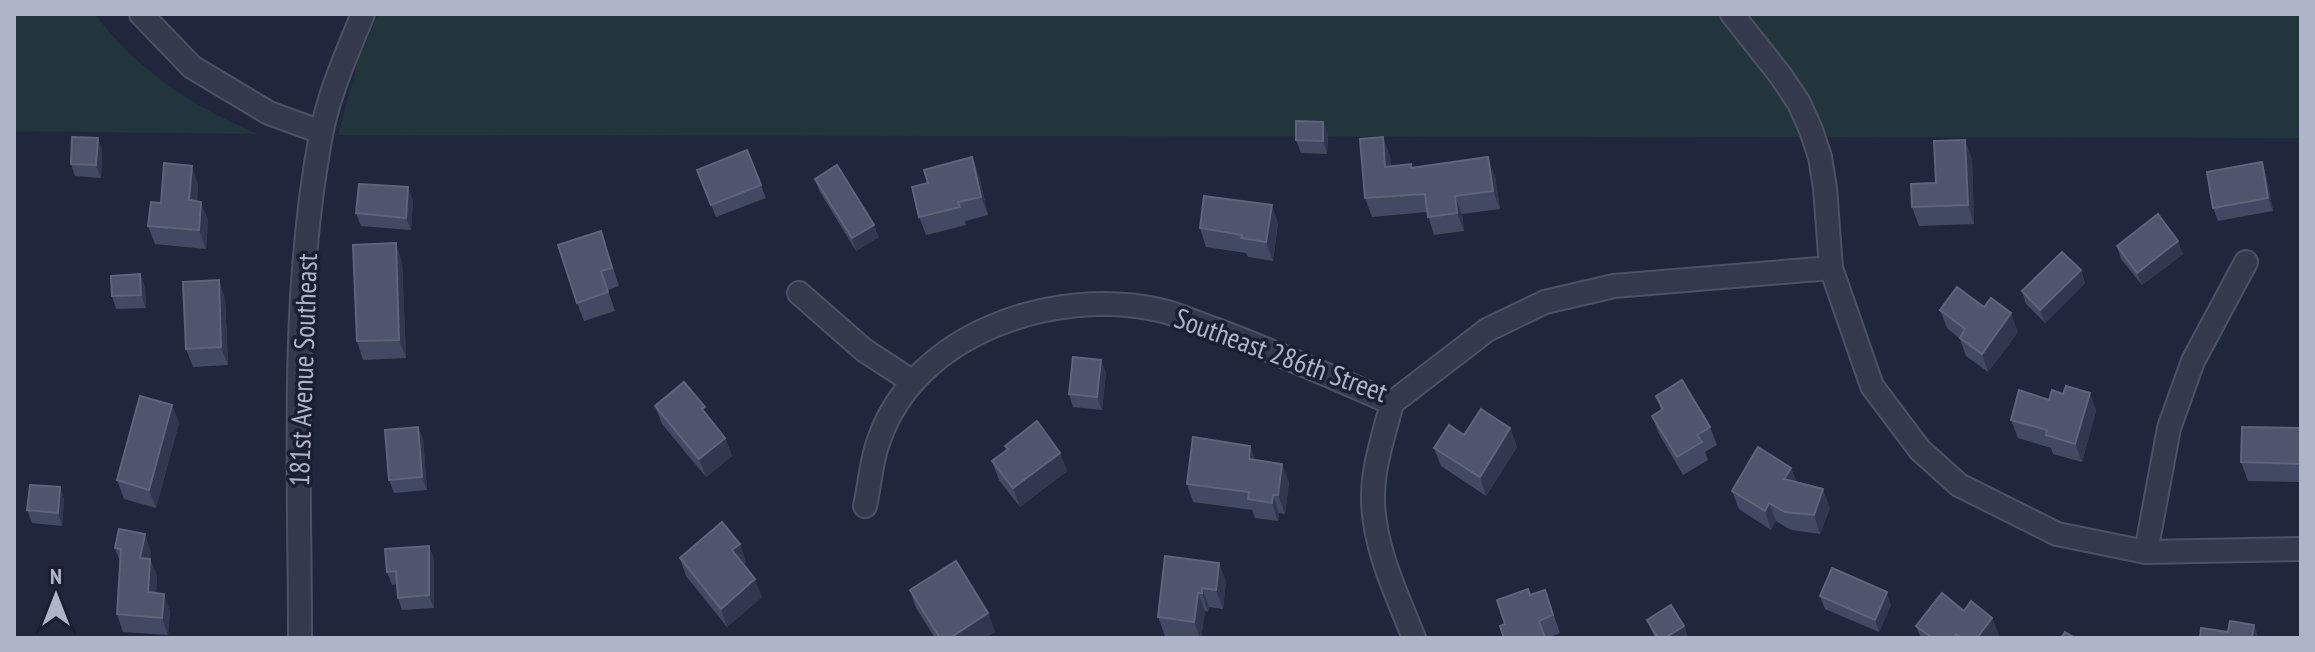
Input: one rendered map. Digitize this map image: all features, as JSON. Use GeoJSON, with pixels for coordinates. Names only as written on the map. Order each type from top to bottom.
{"type":"FeatureCollection","features":[{"type":"Feature","properties":{"kind":"street"},"geometry":{"type":"LineString","coordinates":[[141,14],[192,67],[269,113],[321,132]]}},
{"type":"Feature","properties":{"kind":"street","name":"181st Avenue Southeast"},"geometry":{"type":"LineString","coordinates":[[300,638],[300,320],[309,225],[321,132],[341,67],[363,14]]}},
{"type":"Feature","properties":{"kind":"street"},"geometry":{"type":"LineString","coordinates":[[1732,14],[1781,76],[1799,103],[1811,130],[1820,157],[1831,268],[1872,386],[1920,450],[1959,485],[2057,534],[2146,552],[2301,549]]}},
{"type":"Feature","properties":{"kind":"street"},"geometry":{"type":"LineString","coordinates":[[2146,552],[2169,428],[2193,361],[2246,262]]}},
{"type":"Feature","properties":{"kind":"street","name":"Southeast 286th Street"},"geometry":{"type":"LineString","coordinates":[[865,506],[878,440],[893,410],[913,382],[940,354],[976,332],[1017,317],[1067,308],[1114,305],[1160,310],[1249,342],[1392,403],[1487,330],[1545,302],[1614,286],[1831,268]]}},
{"type":"Feature","properties":{"kind":"street"},"geometry":{"type":"LineString","coordinates":[[799,293],[864,350],[913,382]]}},
{"type":"Feature","properties":{"kind":"street"},"geometry":{"type":"LineString","coordinates":[[1392,403],[1376,466],[1373,502],[1379,546],[1414,638]]}},
{"type":"Feature","properties":{"kind":"shaded area"},"geometry":{"type":"Polygon","coordinates":[[[14,14],[95,14],[129,53],[168,85],[211,112],[258,134],[14,131],[14,14]]]}},
{"type":"Feature","properties":{"kind":"shaded area"},"geometry":{"type":"Polygon","coordinates":[[[378,14],[2301,14],[2301,138],[338,135],[358,61],[378,14]]]}},
{"type":"Feature","properties":{"kind":"building"},"geometry":{"type":"Polygon","coordinates":[[[1296,121],[1323,122],[1323,141],[1296,140],[1296,121]]]}},
{"type":"Feature","properties":{"kind":"building"},"geometry":{"type":"Polygon","coordinates":[[[72,137],[98,138],[96,165],[71,164],[72,137]]]}},
{"type":"Feature","properties":{"kind":"building"},"geometry":{"type":"Polygon","coordinates":[[[1383,137],[1385,167],[1411,164],[1411,168],[1488,157],[1493,191],[1455,196],[1457,213],[1428,217],[1425,194],[1365,198],[1360,139],[1383,137]]]}},
{"type":"Feature","properties":{"kind":"building"},"geometry":{"type":"Polygon","coordinates":[[[1965,140],[1968,205],[1912,207],[1911,184],[1936,183],[1934,141],[1965,140]]]}},
{"type":"Feature","properties":{"kind":"building"},"geometry":{"type":"Polygon","coordinates":[[[747,150],[761,185],[711,205],[697,170],[747,150]]]}},
{"type":"Feature","properties":{"kind":"building"},"geometry":{"type":"Polygon","coordinates":[[[972,157],[981,197],[958,202],[960,207],[919,217],[912,187],[928,183],[924,170],[972,157]]]}},
{"type":"Feature","properties":{"kind":"building"},"geometry":{"type":"Polygon","coordinates":[[[2262,162],[2268,198],[2213,208],[2207,172],[2262,162]]]}},
{"type":"Feature","properties":{"kind":"building"},"geometry":{"type":"Polygon","coordinates":[[[164,163],[192,166],[189,200],[201,202],[199,230],[148,226],[151,202],[161,203],[164,163]]]}},
{"type":"Feature","properties":{"kind":"building"},"geometry":{"type":"Polygon","coordinates":[[[837,165],[874,225],[852,238],[815,179],[837,165]]]}},
{"type":"Feature","properties":{"kind":"building"},"geometry":{"type":"Polygon","coordinates":[[[359,184],[408,187],[406,218],[356,213],[359,184]]]}},
{"type":"Feature","properties":{"kind":"building"},"geometry":{"type":"Polygon","coordinates":[[[1204,196],[1272,205],[1266,242],[1200,228],[1204,196]]]}},
{"type":"Feature","properties":{"kind":"building"},"geometry":{"type":"Polygon","coordinates":[[[2158,214],[2178,241],[2137,273],[2117,246],[2158,214]]]}},
{"type":"Feature","properties":{"kind":"building"},"geometry":{"type":"Polygon","coordinates":[[[601,231],[612,268],[601,271],[608,292],[577,303],[558,245],[601,231]]]}},
{"type":"Feature","properties":{"kind":"building"},"geometry":{"type":"Polygon","coordinates":[[[396,243],[399,340],[357,341],[353,245],[396,243]]]}},
{"type":"Feature","properties":{"kind":"building"},"geometry":{"type":"Polygon","coordinates":[[[2062,252],[2081,270],[2040,310],[2022,291],[2062,252]]]}},
{"type":"Feature","properties":{"kind":"building"},"geometry":{"type":"Polygon","coordinates":[[[140,274],[141,295],[112,296],[111,276],[140,274]]]}},
{"type":"Feature","properties":{"kind":"building"},"geometry":{"type":"Polygon","coordinates":[[[219,280],[221,347],[186,349],[183,282],[219,280]]]}},
{"type":"Feature","properties":{"kind":"building"},"geometry":{"type":"Polygon","coordinates":[[[1957,287],[1984,307],[1991,298],[2011,313],[1982,354],[1960,338],[1965,329],[1940,310],[1957,287]]]}},
{"type":"Feature","properties":{"kind":"building"},"geometry":{"type":"Polygon","coordinates":[[[1073,357],[1101,360],[1097,397],[1069,394],[1073,357]]]}},
{"type":"Feature","properties":{"kind":"building"},"geometry":{"type":"Polygon","coordinates":[[[1682,380],[1710,427],[1697,435],[1702,442],[1677,457],[1652,416],[1663,409],[1656,396],[1682,380]]]}},
{"type":"Feature","properties":{"kind":"building"},"geometry":{"type":"Polygon","coordinates":[[[684,382],[725,438],[699,459],[655,406],[684,382]]]}},
{"type":"Feature","properties":{"kind":"building"},"geometry":{"type":"Polygon","coordinates":[[[2066,386],[2090,393],[2075,444],[2046,435],[2047,430],[2011,420],[2019,390],[2049,400],[2052,390],[2063,394],[2066,386]]]}},
{"type":"Feature","properties":{"kind":"building"},"geometry":{"type":"Polygon","coordinates":[[[140,396],[172,405],[149,490],[117,480],[140,396]]]}},
{"type":"Feature","properties":{"kind":"building"},"geometry":{"type":"Polygon","coordinates":[[[1481,409],[1510,428],[1480,477],[1434,448],[1449,425],[1464,435],[1481,409]]]}},
{"type":"Feature","properties":{"kind":"building"},"geometry":{"type":"Polygon","coordinates":[[[1037,421],[1060,453],[1013,488],[992,461],[1008,449],[1005,446],[1037,421]]]}},
{"type":"Feature","properties":{"kind":"building"},"geometry":{"type":"Polygon","coordinates":[[[418,427],[422,477],[389,480],[385,430],[418,427]]]}},
{"type":"Feature","properties":{"kind":"building"},"geometry":{"type":"Polygon","coordinates":[[[2242,427],[2301,428],[2301,464],[2241,462],[2242,427]]]}},
{"type":"Feature","properties":{"kind":"building"},"geometry":{"type":"Polygon","coordinates":[[[1193,437],[1250,446],[1249,459],[1282,464],[1278,495],[1273,495],[1272,503],[1248,499],[1249,492],[1187,484],[1193,437]]]}},
{"type":"Feature","properties":{"kind":"building"},"geometry":{"type":"Polygon","coordinates":[[[1758,447],[1791,468],[1784,479],[1823,489],[1814,515],[1785,512],[1769,503],[1765,511],[1732,491],[1758,447]]]}},
{"type":"Feature","properties":{"kind":"building"},"geometry":{"type":"Polygon","coordinates":[[[30,485],[60,487],[58,513],[27,510],[30,485]]]}},
{"type":"Feature","properties":{"kind":"building"},"geometry":{"type":"Polygon","coordinates":[[[722,522],[740,544],[732,550],[755,579],[721,609],[680,558],[722,522]]]}},
{"type":"Feature","properties":{"kind":"building"},"geometry":{"type":"Polygon","coordinates":[[[119,529],[145,534],[140,558],[150,559],[148,592],[164,594],[162,618],[117,614],[121,549],[115,548],[119,529]]]}},
{"type":"Feature","properties":{"kind":"building"},"geometry":{"type":"Polygon","coordinates":[[[429,546],[429,595],[398,598],[396,571],[387,572],[385,549],[429,546]]]}},
{"type":"Feature","properties":{"kind":"building"},"geometry":{"type":"Polygon","coordinates":[[[1165,556],[1219,563],[1216,590],[1202,588],[1202,593],[1198,593],[1194,622],[1158,617],[1165,556]]]}},
{"type":"Feature","properties":{"kind":"building"},"geometry":{"type":"Polygon","coordinates":[[[956,561],[988,613],[950,638],[940,638],[910,590],[956,561]]]}},
{"type":"Feature","properties":{"kind":"building"},"geometry":{"type":"Polygon","coordinates":[[[1832,568],[1887,592],[1875,620],[1820,596],[1832,568]]]}},
{"type":"Feature","properties":{"kind":"building"},"geometry":{"type":"Polygon","coordinates":[[[1528,589],[1530,595],[1545,590],[1553,615],[1539,621],[1545,638],[1504,638],[1500,626],[1505,624],[1497,600],[1528,589]]]}},
{"type":"Feature","properties":{"kind":"building"},"geometry":{"type":"Polygon","coordinates":[[[1942,593],[1964,611],[1971,601],[1992,618],[1977,638],[1961,638],[1956,634],[1954,638],[1932,638],[1916,626],[1942,593]]]}},
{"type":"Feature","properties":{"kind":"building"},"geometry":{"type":"Polygon","coordinates":[[[1671,605],[1684,626],[1665,638],[1658,638],[1647,620],[1671,605]]]}},
{"type":"Feature","properties":{"kind":"building"},"geometry":{"type":"Polygon","coordinates":[[[2230,621],[2254,625],[2252,638],[2200,638],[2201,628],[2228,632],[2230,621]]]}},
{"type":"Feature","properties":{"kind":"building"},"geometry":{"type":"Polygon","coordinates":[[[2065,632],[2075,638],[2061,638],[2065,632]]]}}]}
